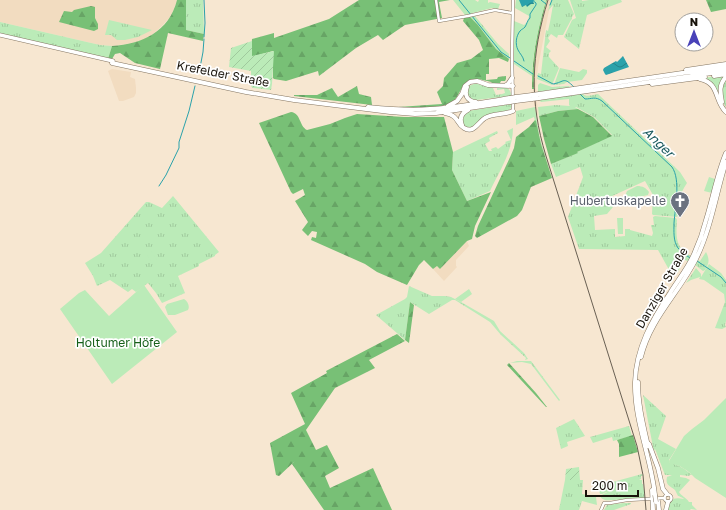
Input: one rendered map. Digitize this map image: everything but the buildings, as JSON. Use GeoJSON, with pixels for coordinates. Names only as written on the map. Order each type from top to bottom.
{"type":"FeatureCollection","features":[{"type":"Feature","properties":{"kind":"highway","name":"Krefelder Straße"},"geometry":{"type":"LineString","coordinates":[[113,62],[257,92],[403,110],[429,110],[510,100]]}},
{"type":"Feature","properties":{"kind":"highway","name":"Krefelder Straße"},"geometry":{"type":"LineString","coordinates":[[113,62],[246,92],[294,100],[397,113],[415,114],[436,112],[476,107],[510,100]]}},
{"type":"Feature","properties":{"kind":"highway"},"geometry":{"type":"LineString","coordinates":[[656,77],[679,71],[726,64]]}},
{"type":"Feature","properties":{"kind":"highway"},"geometry":{"type":"LineString","coordinates":[[510,100],[656,77],[726,68]]}},
{"type":"Feature","properties":{"kind":"highway"},"geometry":{"type":"LineString","coordinates":[[576,90],[657,83],[726,74]]}},
{"type":"Feature","properties":{"kind":"highway"},"geometry":{"type":"LineString","coordinates":[[630,85],[726,74]]}},
{"type":"Feature","properties":{"kind":"highway"},"geometry":{"type":"LineString","coordinates":[[726,74],[720,86],[723,106],[726,109]]}},
{"type":"Feature","properties":{"kind":"highway"},"geometry":{"type":"LineString","coordinates":[[505,85],[509,83],[512,78]]}},
{"type":"Feature","properties":{"kind":"highway"},"geometry":{"type":"LineString","coordinates":[[692,79],[702,79],[711,84],[716,91],[721,106],[726,112]]}},
{"type":"Feature","properties":{"kind":"highway"},"geometry":{"type":"LineString","coordinates":[[444,108],[457,101],[465,86],[470,82],[478,81],[488,85],[505,85],[513,87]]}},
{"type":"Feature","properties":{"kind":"highway"},"geometry":{"type":"LineString","coordinates":[[486,102],[473,102],[468,100],[465,93],[468,86],[474,83],[488,86],[513,87]]}},
{"type":"Feature","properties":{"kind":"highway"},"geometry":{"type":"LineString","coordinates":[[476,107],[467,110],[461,117],[461,122],[464,127],[473,128],[487,116],[514,110]]}},
{"type":"Feature","properties":{"kind":"highway"},"geometry":{"type":"LineString","coordinates":[[436,112],[452,115],[463,128],[470,130],[476,128],[487,117],[514,110]]}},
{"type":"Feature","properties":{"kind":"highway"},"geometry":{"type":"LineString","coordinates":[[720,174],[726,153]]}},
{"type":"Feature","properties":{"kind":"highway"},"geometry":{"type":"LineString","coordinates":[[720,174],[726,162]]}},
{"type":"Feature","properties":{"kind":"highway","name":"Danziger Straße"},"geometry":{"type":"LineString","coordinates":[[656,510],[653,465],[641,418],[638,391],[642,354],[648,336],[656,320],[690,266],[706,233],[720,174]]}},
{"type":"Feature","properties":{"kind":"highway","name":"Danziger Straße"},"geometry":{"type":"LineString","coordinates":[[656,498],[653,477],[637,411],[635,391],[636,370],[639,354],[646,334],[654,318],[690,266]]}},
{"type":"Feature","properties":{"kind":"highway"},"geometry":{"type":"LineString","coordinates":[[647,442],[656,463],[665,496]]}},
{"type":"Feature","properties":{"kind":"highway"},"geometry":{"type":"LineString","coordinates":[[666,510],[668,502]]}},
{"type":"Feature","properties":{"kind":"main road"},"geometry":{"type":"LineString","coordinates":[[436,0],[439,21],[495,10],[512,13]]}},
{"type":"Feature","properties":{"kind":"main road"},"geometry":{"type":"LineString","coordinates":[[513,0],[512,78],[514,110]]}},
{"type":"Feature","properties":{"kind":"main road","name":"Krefelder Straße"},"geometry":{"type":"LineString","coordinates":[[0,36],[113,62]]}},
{"type":"Feature","properties":{"kind":"main road"},"geometry":{"type":"LineString","coordinates":[[601,510],[604,503],[656,498],[665,496],[670,495],[672,498],[668,502],[666,501],[665,496]]}},
{"type":"Feature","properties":{"kind":"shaded area"},"geometry":{"type":"Polygon","coordinates":[[[0,0],[177,0],[170,17],[152,35],[134,43],[112,46],[100,45],[0,22],[0,0]]]}},
{"type":"Feature","properties":{"kind":"shaded area"},"geometry":{"type":"Polygon","coordinates":[[[547,0],[551,0],[538,67],[536,88],[538,115],[536,116],[533,83],[535,51],[547,0]]]}},
{"type":"Feature","properties":{"kind":"shaded area"},"geometry":{"type":"Polygon","coordinates":[[[112,69],[131,72],[130,77],[135,79],[136,93],[134,97],[119,101],[108,71],[112,69]]]}},
{"type":"Feature","properties":{"kind":"shaded area"},"geometry":{"type":"Polygon","coordinates":[[[467,241],[469,246],[456,260],[457,267],[444,281],[433,269],[437,266],[440,269],[467,241]]]}},
{"type":"Feature","properties":{"kind":"green space"},"geometry":{"type":"Polygon","coordinates":[[[177,0],[186,0],[186,30],[204,34],[203,41],[168,33],[160,69],[135,63],[120,53],[115,54],[112,59],[108,59],[112,46],[123,45],[144,39],[161,28],[168,20],[177,0]]]}},
{"type":"Feature","properties":{"kind":"green space"},"geometry":{"type":"Polygon","coordinates":[[[186,0],[203,0],[204,34],[186,30],[186,0]]]}},
{"type":"Feature","properties":{"kind":"green space"},"geometry":{"type":"Polygon","coordinates":[[[359,0],[450,0],[439,2],[442,18],[405,25],[383,40],[378,35],[356,48],[319,76],[318,71],[286,81],[274,79],[273,51],[251,57],[252,39],[274,33],[274,38],[329,19],[359,0]]]}},
{"type":"Feature","properties":{"kind":"green space"},"geometry":{"type":"Polygon","coordinates":[[[453,0],[475,0],[478,2],[479,0],[488,0],[488,3],[500,4],[498,9],[492,8],[465,15],[453,0]]]}},
{"type":"Feature","properties":{"kind":"green space"},"geometry":{"type":"Polygon","coordinates":[[[516,0],[546,0],[537,37],[532,76],[514,64],[514,21],[524,25],[529,16],[515,8],[516,0]]]}},
{"type":"Feature","properties":{"kind":"green space"},"geometry":{"type":"Polygon","coordinates":[[[546,0],[536,55],[534,89],[532,89],[536,44],[546,0]]]}},
{"type":"Feature","properties":{"kind":"green space"},"geometry":{"type":"Polygon","coordinates":[[[551,0],[568,0],[574,14],[563,35],[558,35],[557,38],[551,34],[548,38],[550,41],[546,47],[551,51],[549,53],[549,57],[559,68],[552,85],[537,79],[538,73],[541,74],[546,30],[548,31],[553,5],[548,11],[551,0]]]}},
{"type":"Feature","properties":{"kind":"green space"},"geometry":{"type":"Polygon","coordinates":[[[570,0],[621,0],[622,2],[587,15],[579,49],[564,37],[572,20],[576,18],[570,0]]]}},
{"type":"Feature","properties":{"kind":"green space"},"geometry":{"type":"Polygon","coordinates":[[[706,0],[726,0],[726,9],[711,12],[706,0]]]}},
{"type":"Feature","properties":{"kind":"green space"},"geometry":{"type":"Polygon","coordinates":[[[91,6],[95,7],[95,18],[98,24],[98,29],[94,31],[59,22],[64,11],[72,12],[74,10],[91,6]]]}},
{"type":"Feature","properties":{"kind":"green space"},"geometry":{"type":"Polygon","coordinates":[[[475,16],[498,44],[509,54],[509,59],[496,49],[470,17],[475,16]]]}},
{"type":"Feature","properties":{"kind":"green space"},"geometry":{"type":"Polygon","coordinates":[[[470,17],[496,49],[509,59],[508,62],[499,58],[489,59],[489,74],[486,74],[486,80],[506,76],[505,81],[501,81],[500,83],[492,83],[480,79],[471,80],[464,85],[455,100],[446,105],[417,108],[398,107],[442,104],[437,92],[443,86],[444,78],[457,63],[471,59],[483,50],[479,40],[463,21],[464,18],[470,17]]]}},
{"type":"Feature","properties":{"kind":"green space"},"geometry":{"type":"Polygon","coordinates":[[[109,20],[152,30],[138,37],[117,40],[111,35],[105,35],[109,20]]]}},
{"type":"Feature","properties":{"kind":"green space"},"geometry":{"type":"Polygon","coordinates":[[[0,22],[100,45],[112,46],[108,59],[0,34],[0,22]]]}},
{"type":"Feature","properties":{"kind":"green space"},"geometry":{"type":"Polygon","coordinates":[[[252,41],[252,56],[274,51],[271,90],[253,88],[251,86],[251,71],[229,67],[231,48],[252,41]]]}},
{"type":"Feature","properties":{"kind":"green space"},"geometry":{"type":"Polygon","coordinates":[[[560,68],[579,72],[583,69],[587,70],[587,73],[582,80],[554,85],[560,68]]]}},
{"type":"Feature","properties":{"kind":"green space"},"geometry":{"type":"Polygon","coordinates":[[[725,75],[719,86],[720,98],[717,91],[703,78],[725,75]]]}},
{"type":"Feature","properties":{"kind":"green space"},"geometry":{"type":"Polygon","coordinates":[[[726,78],[726,107],[722,101],[722,82],[726,78]]]}},
{"type":"Feature","properties":{"kind":"green space"},"geometry":{"type":"Polygon","coordinates":[[[540,83],[552,87],[570,87],[538,92],[538,85],[540,83]]]}},
{"type":"Feature","properties":{"kind":"green space"},"geometry":{"type":"Polygon","coordinates":[[[474,84],[493,88],[496,95],[505,93],[504,89],[497,90],[497,88],[507,88],[511,93],[511,96],[476,100],[472,99],[469,96],[467,89],[469,86],[474,84]]]}},
{"type":"Feature","properties":{"kind":"green space"},"geometry":{"type":"Polygon","coordinates":[[[357,86],[359,94],[371,97],[372,105],[294,96],[317,95],[332,88],[338,97],[357,86]]]}},
{"type":"Feature","properties":{"kind":"green space"},"geometry":{"type":"Polygon","coordinates":[[[582,93],[588,96],[598,94],[680,172],[687,183],[682,191],[677,217],[652,214],[653,195],[645,181],[610,197],[613,207],[607,214],[594,216],[595,230],[615,229],[615,237],[625,236],[625,229],[630,229],[652,236],[653,233],[651,225],[654,225],[653,217],[676,218],[679,245],[691,256],[688,261],[685,260],[682,262],[676,275],[672,275],[658,250],[579,249],[568,217],[583,177],[580,167],[556,177],[551,164],[577,153],[612,135],[594,117],[576,107],[578,109],[558,111],[539,116],[538,107],[556,105],[570,106],[569,99],[541,102],[539,100],[582,93]]]}},
{"type":"Feature","properties":{"kind":"green space"},"geometry":{"type":"Polygon","coordinates":[[[512,104],[512,107],[509,110],[485,116],[472,127],[466,128],[464,124],[462,117],[468,111],[512,104]]]}},
{"type":"Feature","properties":{"kind":"green space"},"geometry":{"type":"Polygon","coordinates":[[[535,107],[539,135],[552,178],[541,144],[534,117],[516,125],[516,111],[535,107]]]}},
{"type":"Feature","properties":{"kind":"green space"},"geometry":{"type":"Polygon","coordinates":[[[578,109],[593,117],[612,136],[577,152],[578,153],[551,164],[539,116],[558,111],[578,109]]]}},
{"type":"Feature","properties":{"kind":"green space"},"geometry":{"type":"Polygon","coordinates":[[[291,112],[297,115],[304,128],[307,130],[330,124],[357,114],[404,117],[444,117],[453,152],[452,170],[467,201],[491,192],[475,226],[472,239],[467,241],[440,269],[437,266],[433,269],[424,260],[419,265],[407,285],[311,240],[312,237],[316,238],[317,232],[312,231],[308,236],[302,230],[308,222],[295,201],[305,195],[303,189],[293,194],[291,192],[259,123],[291,112]]]}},
{"type":"Feature","properties":{"kind":"green space"},"geometry":{"type":"Polygon","coordinates":[[[535,120],[552,178],[531,187],[522,210],[517,216],[477,238],[475,236],[478,226],[514,148],[516,137],[529,127],[535,120]]]}},
{"type":"Feature","properties":{"kind":"green space"},"geometry":{"type":"Polygon","coordinates":[[[513,128],[511,145],[490,191],[467,201],[452,170],[453,152],[497,131],[498,133],[489,138],[490,141],[485,144],[489,151],[492,151],[491,149],[496,147],[498,149],[506,143],[505,142],[511,140],[507,131],[513,128]]]}},
{"type":"Feature","properties":{"kind":"green space"},"geometry":{"type":"Polygon","coordinates":[[[709,177],[715,179],[712,193],[704,191],[709,177]]]}},
{"type":"Feature","properties":{"kind":"green space"},"geometry":{"type":"Polygon","coordinates":[[[637,186],[645,188],[649,192],[648,195],[626,200],[625,196],[627,191],[637,186]]]}},
{"type":"Feature","properties":{"kind":"green space"},"geometry":{"type":"Polygon","coordinates":[[[173,196],[219,252],[215,256],[199,264],[199,266],[178,276],[185,293],[162,303],[148,283],[136,292],[132,289],[128,292],[110,280],[97,286],[85,263],[101,253],[146,202],[162,208],[173,196]]]}},
{"type":"Feature","properties":{"kind":"green space"},"geometry":{"type":"Polygon","coordinates":[[[617,218],[623,218],[623,234],[618,234],[617,218]]]}},
{"type":"Feature","properties":{"kind":"green space"},"geometry":{"type":"Polygon","coordinates":[[[151,251],[157,260],[153,264],[147,255],[151,251]]]}},
{"type":"Feature","properties":{"kind":"green space"},"geometry":{"type":"Polygon","coordinates":[[[706,252],[708,261],[705,270],[703,271],[695,265],[698,260],[700,261],[706,252]]]}},
{"type":"Feature","properties":{"kind":"green space"},"geometry":{"type":"Polygon","coordinates":[[[709,264],[721,273],[726,280],[726,327],[722,329],[715,328],[725,302],[724,294],[704,280],[699,279],[700,277],[686,283],[696,268],[701,274],[701,277],[709,264]]]}},
{"type":"Feature","properties":{"kind":"green space","name":"Holtumer Höfe"},"geometry":{"type":"Polygon","coordinates":[[[144,285],[177,332],[112,384],[60,309],[79,293],[85,290],[109,316],[144,285]]]}},
{"type":"Feature","properties":{"kind":"green space"},"geometry":{"type":"Polygon","coordinates":[[[409,286],[432,296],[451,297],[494,321],[500,331],[524,353],[528,359],[525,360],[526,358],[501,335],[490,322],[455,300],[452,300],[429,314],[410,302],[405,340],[376,315],[405,299],[407,297],[409,286]]]}},
{"type":"Feature","properties":{"kind":"green space"},"geometry":{"type":"Polygon","coordinates":[[[469,289],[472,294],[461,302],[455,299],[469,289]]]}},
{"type":"Feature","properties":{"kind":"green space"},"geometry":{"type":"Polygon","coordinates":[[[184,299],[187,301],[189,307],[188,310],[175,315],[168,315],[165,307],[167,304],[184,299]]]}},
{"type":"Feature","properties":{"kind":"green space"},"geometry":{"type":"Polygon","coordinates":[[[410,302],[414,305],[409,343],[405,340],[410,302]]]}},
{"type":"Feature","properties":{"kind":"green space"},"geometry":{"type":"Polygon","coordinates":[[[397,334],[405,341],[369,360],[375,368],[335,388],[306,430],[316,450],[327,445],[339,468],[325,476],[330,488],[373,468],[392,510],[324,510],[292,464],[295,461],[279,476],[276,475],[270,443],[305,424],[291,393],[327,373],[326,371],[397,334]]]}},
{"type":"Feature","properties":{"kind":"green space"},"geometry":{"type":"Polygon","coordinates":[[[517,361],[531,361],[560,400],[559,401],[531,364],[522,362],[510,363],[517,361]]]}},
{"type":"Feature","properties":{"kind":"green space"},"geometry":{"type":"Polygon","coordinates":[[[509,363],[536,393],[547,407],[507,365],[509,363]]]}},
{"type":"Feature","properties":{"kind":"green space"},"geometry":{"type":"Polygon","coordinates":[[[643,395],[666,416],[658,439],[676,449],[669,460],[670,463],[682,468],[692,475],[680,475],[680,477],[690,480],[679,492],[689,502],[692,502],[692,505],[697,510],[666,510],[670,501],[677,498],[684,499],[678,496],[675,490],[667,484],[667,477],[672,475],[665,475],[655,449],[654,451],[643,395]]]}},
{"type":"Feature","properties":{"kind":"green space"},"geometry":{"type":"Polygon","coordinates":[[[726,398],[726,498],[695,478],[684,468],[670,464],[669,461],[684,436],[704,420],[726,398]]]}},
{"type":"Feature","properties":{"kind":"green space"},"geometry":{"type":"Polygon","coordinates":[[[574,419],[585,436],[567,442],[568,446],[561,449],[556,428],[574,419]]]}},
{"type":"Feature","properties":{"kind":"green space"},"geometry":{"type":"Polygon","coordinates":[[[629,426],[632,436],[613,441],[612,437],[593,443],[590,437],[629,426]]]}},
{"type":"Feature","properties":{"kind":"green space"},"geometry":{"type":"Polygon","coordinates":[[[633,435],[638,452],[619,457],[619,444],[617,440],[633,435]]]}},
{"type":"Feature","properties":{"kind":"green space"},"geometry":{"type":"Polygon","coordinates":[[[579,467],[580,480],[565,480],[566,469],[579,467]]]}},
{"type":"Feature","properties":{"kind":"green space"},"geometry":{"type":"Polygon","coordinates":[[[642,474],[643,476],[641,476],[641,479],[639,480],[642,480],[645,498],[605,500],[600,496],[609,491],[600,494],[598,486],[642,474]]]}},
{"type":"Feature","properties":{"kind":"green space"},"geometry":{"type":"Polygon","coordinates":[[[565,480],[583,480],[582,494],[596,497],[597,505],[582,501],[579,510],[559,510],[565,480]]]}},
{"type":"Feature","properties":{"kind":"green space"},"geometry":{"type":"Polygon","coordinates":[[[624,503],[631,504],[614,510],[604,510],[607,505],[624,503]]]}},
{"type":"Feature","properties":{"kind":"water"},"geometry":{"type":"Polygon","coordinates":[[[519,0],[535,0],[533,1],[534,4],[527,7],[526,5],[522,7],[519,0]]]}},
{"type":"Feature","properties":{"kind":"water"},"geometry":{"type":"Polygon","coordinates":[[[623,56],[629,67],[606,75],[603,70],[604,68],[616,61],[617,62],[623,56]]]}},
{"type":"Feature","properties":{"kind":"waterway"},"geometry":{"type":"LineString","coordinates":[[204,0],[204,37]]}},
{"type":"Feature","properties":{"kind":"waterway","name":"Anger"},"geometry":{"type":"LineString","coordinates":[[459,0],[501,52],[510,58]]}},
{"type":"Feature","properties":{"kind":"waterway"},"geometry":{"type":"LineString","coordinates":[[524,61],[517,48],[516,40],[521,30],[525,27],[530,18],[530,14],[536,5],[536,3],[532,0]]}},
{"type":"Feature","properties":{"kind":"waterway"},"geometry":{"type":"LineString","coordinates":[[541,0],[546,4]]}},
{"type":"Feature","properties":{"kind":"waterway"},"geometry":{"type":"LineString","coordinates":[[550,5],[552,0]]}},
{"type":"Feature","properties":{"kind":"waterway"},"geometry":{"type":"LineString","coordinates":[[199,73],[204,39]]}},
{"type":"Feature","properties":{"kind":"waterway","name":"Anger"},"geometry":{"type":"LineString","coordinates":[[514,61],[533,74]]}},
{"type":"Feature","properties":{"kind":"waterway","name":"Anger"},"geometry":{"type":"LineString","coordinates":[[538,76],[553,84],[566,81],[574,87]]}},
{"type":"Feature","properties":{"kind":"waterway"},"geometry":{"type":"LineString","coordinates":[[159,186],[179,148],[179,142],[195,86]]}},
{"type":"Feature","properties":{"kind":"waterway","name":"Anger"},"geometry":{"type":"LineString","coordinates":[[580,94],[585,99],[600,99],[672,167],[675,173],[677,186],[674,223],[676,245],[690,258]]}},
{"type":"Feature","properties":{"kind":"waterway","name":"Anger"},"geometry":{"type":"LineString","coordinates":[[697,261],[721,277],[726,283]]}},
{"type":"Feature","properties":{"kind":"tram line"},"geometry":{"type":"LineString","coordinates":[[548,0],[542,20],[535,59],[534,78],[537,116],[546,156],[637,446],[643,475],[646,510]]}},
{"type":"Feature","properties":{"kind":"place","name":"Hubertuskapelle"},"geometry":{"type":"Point","coordinates":[680,218]}}]}
